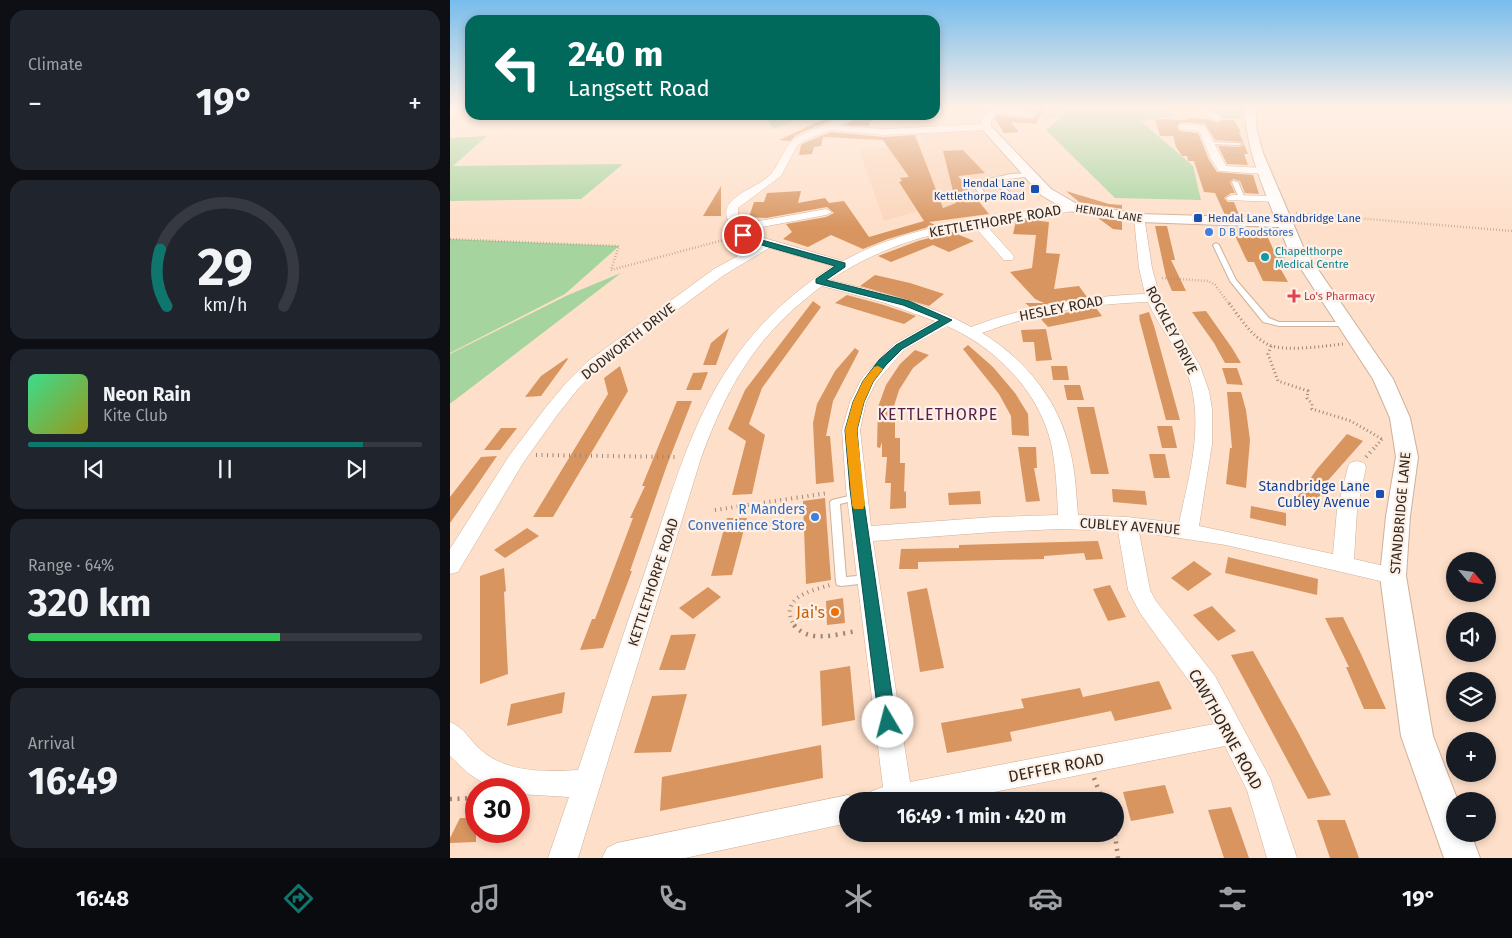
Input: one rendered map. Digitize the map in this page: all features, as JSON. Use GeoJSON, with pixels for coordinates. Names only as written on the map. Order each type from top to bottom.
{"type":"FeatureCollection","features":[{"type":"Feature","properties":{"kind":"street"},"geometry":{"type":"LineString","coordinates":[[790,148],[781,168],[771,180],[738,200],[732,208],[732,217],[740,232],[768,244],[842,265]]}},
{"type":"Feature","properties":{"kind":"street","name":"HENDAL LANE"},"geometry":{"type":"LineString","coordinates":[[1007,148],[1046,192],[1073,208],[1140,218],[1282,218]]}},
{"type":"Feature","properties":{"kind":"street"},"geometry":{"type":"LineString","coordinates":[[1211,148],[1223,169],[1264,171]]}},
{"type":"Feature","properties":{"kind":"street","name":"STANDBRIDGE LANE"},"geometry":{"type":"LineString","coordinates":[[1257,148],[1282,218],[1296,249],[1383,379],[1400,418],[1406,438],[1407,457],[1398,516],[1393,576],[1417,736],[1462,858]]}},
{"type":"Feature","properties":{"kind":"street"},"geometry":{"type":"LineString","coordinates":[[1240,198],[1275,199]]}},
{"type":"Feature","properties":{"kind":"street"},"geometry":{"type":"LineString","coordinates":[[1240,198],[1250,209]]}},
{"type":"Feature","properties":{"kind":"street","name":"KETTLETHORPE ROAD"},"geometry":{"type":"LineString","coordinates":[[563,858],[692,458],[712,408],[730,373],[780,314],[797,297],[842,265],[910,237],[976,222],[1073,208]]}},
{"type":"Feature","properties":{"kind":"street"},"geometry":{"type":"LineString","coordinates":[[740,232],[826,212]]}},
{"type":"Feature","properties":{"kind":"street","name":"ROCKLEY DRIVE"},"geometry":{"type":"LineString","coordinates":[[1140,218],[1146,274],[1153,298],[1190,361],[1201,390],[1205,426],[1202,460],[1188,530]]}},
{"type":"Feature","properties":{"kind":"street"},"geometry":{"type":"LineString","coordinates":[[976,222],[1008,257]]}},
{"type":"Feature","properties":{"kind":"street","name":"DODWORTH DRIVE"},"geometry":{"type":"LineString","coordinates":[[450,566],[520,455],[558,401],[594,365],[719,272],[768,244]]}},
{"type":"Feature","properties":{"kind":"street"},"geometry":{"type":"LineString","coordinates":[[995,260],[1023,254]]}},
{"type":"Feature","properties":{"kind":"street"},"geometry":{"type":"LineString","coordinates":[[819,281],[906,303],[947,320],[972,332],[998,352],[1025,377],[1041,401],[1056,431],[1062,460],[1069,522]]}},
{"type":"Feature","properties":{"kind":"street","name":"HESLEY ROAD"},"geometry":{"type":"LineString","coordinates":[[972,332],[1034,311],[1067,304],[1114,299],[1153,298]]}},
{"type":"Feature","properties":{"kind":"street"},"geometry":{"type":"LineString","coordinates":[[889,792],[875,628],[856,493],[851,430],[858,402],[868,381],[883,362],[899,347],[947,320]]}},
{"type":"Feature","properties":{"kind":"street"},"geometry":{"type":"LineString","coordinates":[[1343,565],[1354,513],[1357,467]]}},
{"type":"Feature","properties":{"kind":"street","name":"CUBLEY AVENUE"},"geometry":{"type":"LineString","coordinates":[[862,534],[1069,522],[1127,524],[1188,530],[1393,576]]}},
{"type":"Feature","properties":{"kind":"street","name":"CAWTHORNE ROAD"},"geometry":{"type":"LineString","coordinates":[[1127,524],[1139,590],[1148,607],[1206,684],[1260,787],[1282,858]]}},
{"type":"Feature","properties":{"kind":"street","name":"DEFFER ROAD"},"geometry":{"type":"LineString","coordinates":[[931,792],[1231,733]]}},
{"type":"Feature","properties":{"kind":"street"},"geometry":{"type":"LineString","coordinates":[[450,734],[470,760],[492,773],[523,784],[588,783]]}},
{"type":"Feature","properties":{"kind":"street"},"geometry":{"type":"LineString","coordinates":[[617,858],[839,811]]}},
{"type":"Feature","properties":{"kind":"lane"},"geometry":{"type":"LineString","coordinates":[[985,197],[974,183],[1011,176],[1032,175]]}},
{"type":"Feature","properties":{"kind":"lane"},"geometry":{"type":"LineString","coordinates":[[995,180],[1008,193]]}},
{"type":"Feature","properties":{"kind":"lane"},"geometry":{"type":"LineString","coordinates":[[1235,182],[1240,198]]}},
{"type":"Feature","properties":{"kind":"lane"},"geometry":{"type":"LineString","coordinates":[[1216,245],[1233,282],[1266,320],[1278,324],[1345,324]]}},
{"type":"Feature","properties":{"kind":"lane"},"geometry":{"type":"LineString","coordinates":[[856,493],[835,502],[841,582],[868,579]]}},
{"type":"Feature","properties":{"kind":"path"},"geometry":{"type":"LineString","coordinates":[[1214,155],[1259,156]]}},
{"type":"Feature","properties":{"kind":"path"},"geometry":{"type":"LineString","coordinates":[[1282,218],[1322,214],[1512,232]]}},
{"type":"Feature","properties":{"kind":"path"},"geometry":{"type":"LineString","coordinates":[[450,239],[619,246],[610,270],[740,232]]}},
{"type":"Feature","properties":{"kind":"path"},"geometry":{"type":"LineString","coordinates":[[1271,346],[1268,354],[1278,380],[1308,391],[1307,398],[1312,404],[1312,409],[1351,421],[1382,439]]}},
{"type":"Feature","properties":{"kind":"path"},"geometry":{"type":"LineString","coordinates":[[1357,467],[1400,418]]}},
{"type":"Feature","properties":{"kind":"path"},"geometry":{"type":"LineString","coordinates":[[520,455],[692,458]]}},
{"type":"Feature","properties":{"kind":"path"},"geometry":{"type":"LineString","coordinates":[[715,510],[856,493]]}},
{"type":"Feature","properties":{"kind":"path"},"geometry":{"type":"LineString","coordinates":[[841,582],[801,595],[794,602],[790,613],[791,623],[799,632],[814,636],[875,628]]}},
{"type":"Feature","properties":{"kind":"path"},"geometry":{"type":"LineString","coordinates":[[450,800],[465,799]]}},
{"type":"Feature","properties":{"kind":"path"},"geometry":{"type":"LineString","coordinates":[[1116,842],[1118,858]]}},
{"type":"Feature","properties":{"kind":"shaded area"},"geometry":{"type":"Polygon","coordinates":[[[877,148],[1005,148],[1046,192],[918,211],[884,221],[859,150],[877,148]]]}},
{"type":"Feature","properties":{"kind":"green space"},"geometry":{"type":"Polygon","coordinates":[[[450,148],[473,148],[453,166],[623,164],[581,199],[450,201],[450,148]]]}},
{"type":"Feature","properties":{"kind":"green space"},"geometry":{"type":"Polygon","coordinates":[[[1064,148],[1172,148],[1193,166],[1201,200],[1115,198],[1064,148]]]}},
{"type":"Feature","properties":{"kind":"green space"},"geometry":{"type":"Polygon","coordinates":[[[450,239],[619,246],[565,294],[450,353],[450,239]]]}},
{"type":"Feature","properties":{"kind":"green space"},"geometry":{"type":"Polygon","coordinates":[[[621,273],[450,403],[450,354],[568,295],[621,273]]]}},
{"type":"Feature","properties":{"kind":"building"},"geometry":{"type":"Polygon","coordinates":[[[800,148],[814,148],[812,154],[799,155],[800,148]]]}},
{"type":"Feature","properties":{"kind":"building"},"geometry":{"type":"Polygon","coordinates":[[[889,148],[920,148],[943,208],[956,203],[943,151],[963,150],[985,173],[958,176],[989,214],[929,222],[935,225],[888,239],[863,249],[831,235],[808,247],[783,239],[792,232],[786,224],[826,217],[834,213],[827,207],[766,218],[749,217],[754,202],[764,202],[767,193],[801,191],[798,203],[825,198],[829,203],[844,201],[869,237],[924,221],[899,182],[902,181],[900,178],[909,177],[889,148]]]}},
{"type":"Feature","properties":{"kind":"building"},"geometry":{"type":"Polygon","coordinates":[[[1177,148],[1204,148],[1217,172],[1253,175],[1259,194],[1245,193],[1240,181],[1233,179],[1230,182],[1235,193],[1231,193],[1224,198],[1228,202],[1234,202],[1239,215],[1225,215],[1215,193],[1204,192],[1194,161],[1188,161],[1187,156],[1182,156],[1177,148]]]}},
{"type":"Feature","properties":{"kind":"building"},"geometry":{"type":"Polygon","coordinates":[[[1219,148],[1246,148],[1248,154],[1244,154],[1248,165],[1227,164],[1219,148]]]}},
{"type":"Feature","properties":{"kind":"building"},"geometry":{"type":"Polygon","coordinates":[[[721,186],[721,216],[703,216],[721,186]]]}},
{"type":"Feature","properties":{"kind":"building"},"geometry":{"type":"Polygon","coordinates":[[[1066,191],[1109,204],[1122,205],[1122,209],[1079,202],[1066,191]]]}},
{"type":"Feature","properties":{"kind":"building"},"geometry":{"type":"Polygon","coordinates":[[[1038,218],[1040,221],[1049,222],[1046,253],[1060,254],[1054,289],[1079,286],[1087,297],[1030,307],[1025,303],[1044,303],[1035,299],[1010,272],[1032,268],[1036,235],[1013,234],[1016,221],[1038,218]]]}},
{"type":"Feature","properties":{"kind":"building"},"geometry":{"type":"Polygon","coordinates":[[[1098,218],[1122,221],[1122,230],[1113,229],[1098,218]]]}},
{"type":"Feature","properties":{"kind":"building"},"geometry":{"type":"Polygon","coordinates":[[[1155,226],[1167,226],[1175,260],[1171,260],[1186,291],[1172,291],[1166,277],[1155,226]]]}},
{"type":"Feature","properties":{"kind":"building","name":"Chapelthorpe Medical Centre"},"geometry":{"type":"Polygon","coordinates":[[[1231,227],[1265,231],[1274,251],[1280,252],[1289,266],[1279,266],[1288,282],[1263,281],[1254,262],[1248,262],[1246,259],[1231,227]]]}},
{"type":"Feature","properties":{"kind":"building"},"geometry":{"type":"Polygon","coordinates":[[[952,232],[974,241],[949,252],[933,245],[891,262],[878,256],[918,241],[952,232]]]}},
{"type":"Feature","properties":{"kind":"building"},"geometry":{"type":"Polygon","coordinates":[[[875,275],[910,283],[944,294],[929,306],[860,286],[875,275]]]}},
{"type":"Feature","properties":{"kind":"building"},"geometry":{"type":"Polygon","coordinates":[[[847,295],[916,316],[904,324],[835,303],[847,295]]]}},
{"type":"Feature","properties":{"kind":"building"},"geometry":{"type":"Polygon","coordinates":[[[813,301],[821,307],[762,388],[749,424],[765,435],[752,494],[732,495],[746,441],[728,429],[745,390],[813,301]]]}},
{"type":"Feature","properties":{"kind":"building"},"geometry":{"type":"Polygon","coordinates":[[[1096,308],[1102,316],[1048,327],[1039,317],[1096,308]]]}},
{"type":"Feature","properties":{"kind":"building"},"geometry":{"type":"Polygon","coordinates":[[[1206,311],[1241,363],[1225,363],[1214,343],[1192,312],[1206,311]]]}},
{"type":"Feature","properties":{"kind":"building"},"geometry":{"type":"Polygon","coordinates":[[[1149,312],[1180,420],[1166,420],[1139,318],[1139,315],[1149,312]]]}},
{"type":"Feature","properties":{"kind":"building"},"geometry":{"type":"Polygon","coordinates":[[[729,328],[716,365],[703,365],[711,343],[729,328]]]}},
{"type":"Feature","properties":{"kind":"building"},"geometry":{"type":"Polygon","coordinates":[[[1046,329],[1052,360],[1036,361],[1034,342],[1023,342],[1021,330],[1046,329]]]}},
{"type":"Feature","properties":{"kind":"building"},"geometry":{"type":"Polygon","coordinates":[[[968,345],[993,367],[1015,393],[1028,414],[1029,436],[1012,435],[1011,416],[999,394],[963,349],[968,345]]]}},
{"type":"Feature","properties":{"kind":"building"},"geometry":{"type":"Polygon","coordinates":[[[855,348],[859,351],[833,401],[826,436],[830,436],[834,482],[816,484],[813,423],[817,404],[835,371],[855,348]]]}},
{"type":"Feature","properties":{"kind":"building"},"geometry":{"type":"Polygon","coordinates":[[[915,350],[929,355],[913,368],[899,390],[890,419],[895,419],[895,438],[900,438],[900,463],[905,463],[904,492],[906,491],[906,508],[890,509],[891,483],[885,483],[887,457],[882,457],[882,442],[880,448],[877,447],[878,407],[886,385],[900,364],[915,350]]]}},
{"type":"Feature","properties":{"kind":"building"},"geometry":{"type":"Polygon","coordinates":[[[567,358],[541,396],[525,397],[541,376],[567,358]]]}},
{"type":"Feature","properties":{"kind":"building"},"geometry":{"type":"Polygon","coordinates":[[[620,366],[628,391],[553,517],[533,517],[608,394],[604,378],[620,366]]]}},
{"type":"Feature","properties":{"kind":"building"},"geometry":{"type":"Polygon","coordinates":[[[1051,366],[1067,366],[1069,380],[1053,380],[1051,366]]]}},
{"type":"Feature","properties":{"kind":"building"},"geometry":{"type":"Polygon","coordinates":[[[1222,368],[1237,368],[1243,385],[1227,384],[1222,368]]]}},
{"type":"Feature","properties":{"kind":"building"},"geometry":{"type":"Polygon","coordinates":[[[708,372],[701,390],[686,390],[693,373],[708,372]]]}},
{"type":"Feature","properties":{"kind":"building"},"geometry":{"type":"Polygon","coordinates":[[[1064,385],[1080,385],[1084,400],[1067,400],[1064,385]]]}},
{"type":"Feature","properties":{"kind":"building"},"geometry":{"type":"Polygon","coordinates":[[[1227,392],[1241,392],[1246,410],[1250,440],[1246,488],[1226,484],[1230,448],[1232,448],[1227,392]]]}},
{"type":"Feature","properties":{"kind":"building"},"geometry":{"type":"Polygon","coordinates":[[[677,401],[692,401],[667,465],[630,571],[632,571],[603,648],[580,650],[592,619],[595,619],[633,518],[630,518],[645,486],[642,486],[677,401]]]}},
{"type":"Feature","properties":{"kind":"building"},"geometry":{"type":"Polygon","coordinates":[[[1077,407],[1094,407],[1109,474],[1091,474],[1077,407]]]}},
{"type":"Feature","properties":{"kind":"building"},"geometry":{"type":"Polygon","coordinates":[[[1157,426],[1172,426],[1177,448],[1162,448],[1157,426]]]}},
{"type":"Feature","properties":{"kind":"building"},"geometry":{"type":"Polygon","coordinates":[[[501,428],[517,428],[500,450],[484,450],[501,428]]]}},
{"type":"Feature","properties":{"kind":"building"},"geometry":{"type":"Polygon","coordinates":[[[1347,434],[1363,441],[1323,486],[1326,487],[1313,506],[1296,499],[1317,469],[1347,434]]]}},
{"type":"Feature","properties":{"kind":"building"},"geometry":{"type":"Polygon","coordinates":[[[1018,447],[1036,447],[1037,468],[1034,468],[1040,501],[1026,502],[1018,447]]]}},
{"type":"Feature","properties":{"kind":"building"},"geometry":{"type":"Polygon","coordinates":[[[1149,454],[1165,454],[1170,478],[1154,478],[1149,454]]]}},
{"type":"Feature","properties":{"kind":"building"},"geometry":{"type":"Polygon","coordinates":[[[497,456],[450,523],[450,497],[481,457],[497,456]]]}},
{"type":"Feature","properties":{"kind":"building"},"geometry":{"type":"Polygon","coordinates":[[[1112,489],[1145,491],[1147,505],[1113,502],[1112,489]]]}},
{"type":"Feature","properties":{"kind":"building"},"geometry":{"type":"Polygon","coordinates":[[[980,491],[981,504],[949,505],[948,493],[980,491]]]}},
{"type":"Feature","properties":{"kind":"building"},"geometry":{"type":"Polygon","coordinates":[[[825,498],[831,580],[806,584],[803,501],[825,498]]]}},
{"type":"Feature","properties":{"kind":"building"},"geometry":{"type":"Polygon","coordinates":[[[1251,506],[1286,513],[1286,526],[1250,518],[1251,506]]]}},
{"type":"Feature","properties":{"kind":"building"},"geometry":{"type":"Polygon","coordinates":[[[727,518],[747,518],[732,575],[711,576],[727,518]]]}},
{"type":"Feature","properties":{"kind":"building"},"geometry":{"type":"Polygon","coordinates":[[[527,528],[539,536],[505,558],[494,550],[527,528]]]}},
{"type":"Feature","properties":{"kind":"building"},"geometry":{"type":"Polygon","coordinates":[[[1098,541],[1103,559],[1086,560],[1084,553],[1044,556],[1044,559],[918,562],[918,569],[899,569],[901,549],[959,548],[959,545],[1098,541]]]}},
{"type":"Feature","properties":{"kind":"building"},"geometry":{"type":"Polygon","coordinates":[[[1228,557],[1318,579],[1317,595],[1225,573],[1228,557]]]}},
{"type":"Feature","properties":{"kind":"building"},"geometry":{"type":"Polygon","coordinates":[[[1194,561],[1212,574],[1188,591],[1171,578],[1194,561]]]}},
{"type":"Feature","properties":{"kind":"building"},"geometry":{"type":"Polygon","coordinates":[[[504,568],[508,674],[480,684],[480,576],[504,568]]]}},
{"type":"Feature","properties":{"kind":"building"},"geometry":{"type":"Polygon","coordinates":[[[1110,585],[1126,617],[1108,621],[1093,589],[1110,585]]]}},
{"type":"Feature","properties":{"kind":"building"},"geometry":{"type":"Polygon","coordinates":[[[708,587],[721,597],[693,619],[679,608],[708,587]]]}},
{"type":"Feature","properties":{"kind":"building"},"geometry":{"type":"Polygon","coordinates":[[[927,588],[944,668],[920,672],[907,592],[927,588]]]}},
{"type":"Feature","properties":{"kind":"building","name":"Jai's"},"geometry":{"type":"Polygon","coordinates":[[[843,598],[845,623],[827,625],[826,601],[843,598]]]}},
{"type":"Feature","properties":{"kind":"building"},"geometry":{"type":"Polygon","coordinates":[[[1212,606],[1236,631],[1218,641],[1193,615],[1212,606]]]}},
{"type":"Feature","properties":{"kind":"building"},"geometry":{"type":"Polygon","coordinates":[[[1343,617],[1386,709],[1364,709],[1346,667],[1349,667],[1325,618],[1343,617]]]}},
{"type":"Feature","properties":{"kind":"building"},"geometry":{"type":"Polygon","coordinates":[[[696,634],[685,670],[659,670],[671,635],[696,634]]]}},
{"type":"Feature","properties":{"kind":"building"},"geometry":{"type":"Polygon","coordinates":[[[1253,651],[1331,795],[1308,799],[1231,655],[1253,651]]]}},
{"type":"Feature","properties":{"kind":"building"},"geometry":{"type":"Polygon","coordinates":[[[850,666],[855,720],[822,726],[820,671],[850,666]]]}},
{"type":"Feature","properties":{"kind":"building"},"geometry":{"type":"Polygon","coordinates":[[[1159,681],[1172,709],[1115,721],[1111,711],[1010,732],[1012,741],[947,753],[941,723],[1024,708],[1021,699],[1080,688],[1083,697],[1159,681]]]}},
{"type":"Feature","properties":{"kind":"building"},"geometry":{"type":"Polygon","coordinates":[[[565,692],[562,713],[507,726],[511,704],[565,692]]]}},
{"type":"Feature","properties":{"kind":"building"},"geometry":{"type":"Polygon","coordinates":[[[687,694],[671,752],[634,753],[652,696],[687,694]]]}},
{"type":"Feature","properties":{"kind":"building"},"geometry":{"type":"Polygon","coordinates":[[[821,745],[823,778],[660,811],[662,777],[821,745]]]}},
{"type":"Feature","properties":{"kind":"building"},"geometry":{"type":"Polygon","coordinates":[[[1165,785],[1174,813],[1131,821],[1123,792],[1165,785]]]}},
{"type":"Feature","properties":{"kind":"building"},"geometry":{"type":"Polygon","coordinates":[[[1231,807],[1249,858],[1224,858],[1208,810],[1231,807]]]}},
{"type":"Feature","properties":{"kind":"building"},"geometry":{"type":"Polygon","coordinates":[[[460,818],[465,818],[465,842],[450,843],[450,838],[460,818]]]}},
{"type":"Feature","properties":{"kind":"building"},"geometry":{"type":"Polygon","coordinates":[[[1317,820],[1345,820],[1359,858],[1330,858],[1317,820]]]}},
{"type":"Feature","properties":{"kind":"slow traffic"},"geometry":{"type":"LineString","coordinates":[[858,505],[851,430],[858,402],[868,381],[878,369]]}},
{"type":"Feature","properties":{"kind":"place","name":"Hendal Lane Kettlethorpe Road"},"geometry":{"type":"Point","coordinates":[1035,189]}},
{"type":"Feature","properties":{"kind":"place","name":"Hendal Lane Standbridge Lane"},"geometry":{"type":"Point","coordinates":[1198,218]}},
{"type":"Feature","properties":{"kind":"place","name":"D B Foodstores"},"geometry":{"type":"Point","coordinates":[1209,232]}},
{"type":"Feature","properties":{"kind":"place","name":"Chapelthorpe Medical Centre"},"geometry":{"type":"Point","coordinates":[1265,257]}},
{"type":"Feature","properties":{"kind":"place","name":"Lo's Pharmacy"},"geometry":{"type":"Point","coordinates":[1294,296]}},
{"type":"Feature","properties":{"kind":"place","name":"Standbridge Lane Cubley Avenue"},"geometry":{"type":"Point","coordinates":[1380,494]}},
{"type":"Feature","properties":{"kind":"place","name":"R Manders Convenience Store"},"geometry":{"type":"Point","coordinates":[815,517]}},
{"type":"Feature","properties":{"kind":"place","name":"Jai's"},"geometry":{"type":"Point","coordinates":[835,612]}},
{"type":"Feature","properties":{"kind":"district","name":"KETTLETHORPE"},"geometry":{"type":"Point","coordinates":[938,414]}},
{"type":"Feature","properties":{"kind":"route"},"geometry":{"type":"LineString","coordinates":[[743,235],[842,265],[819,281],[906,303],[927,310],[947,320],[899,347],[883,362],[868,381],[858,402],[851,430],[856,489],[888,722]]}}]}
